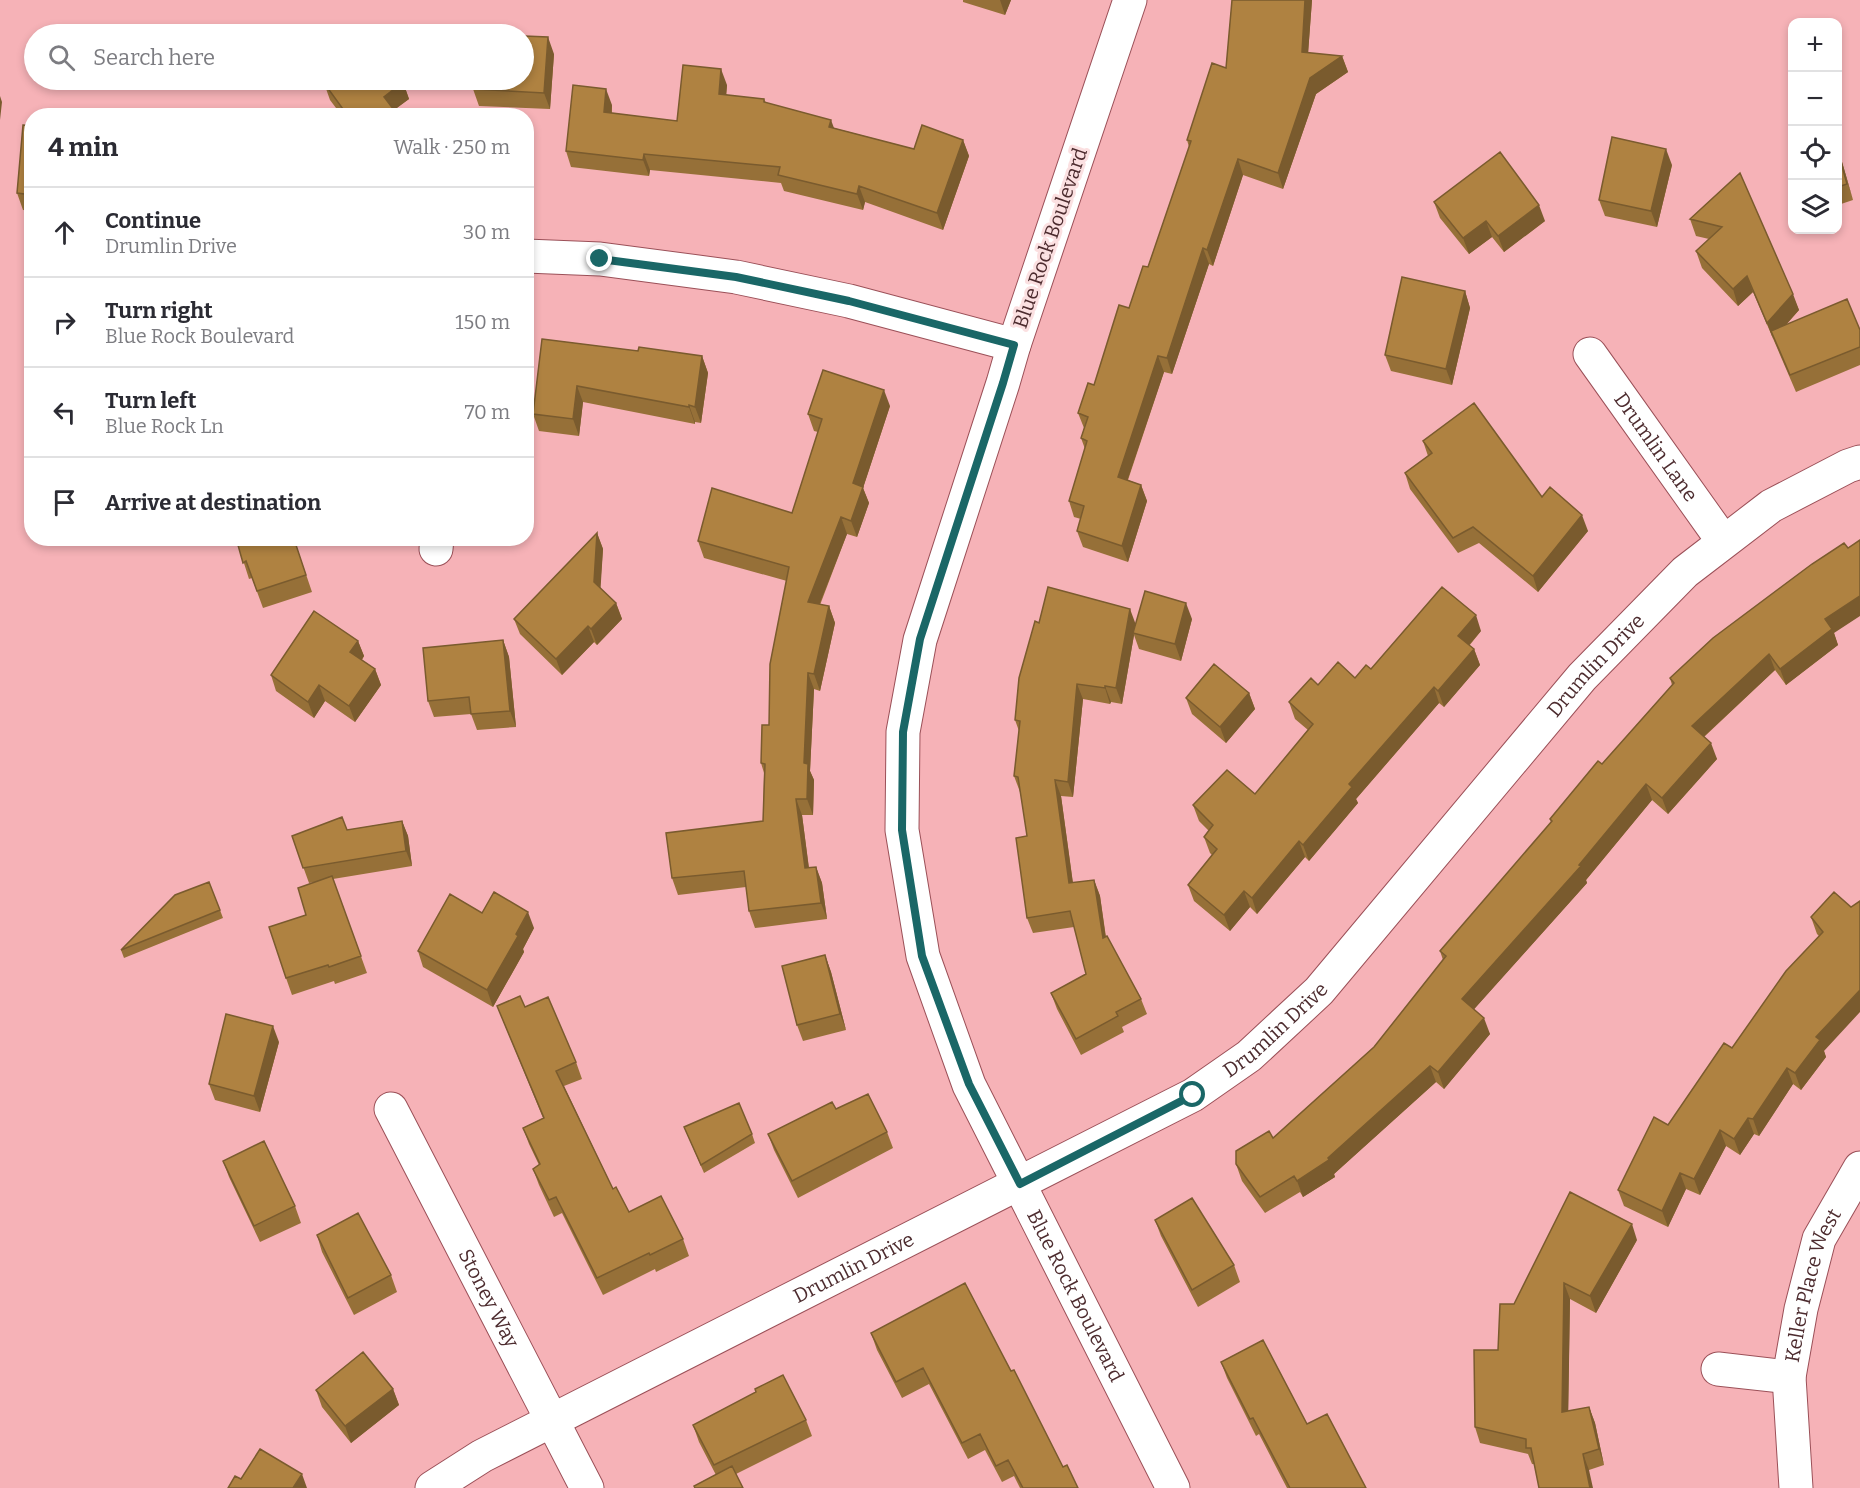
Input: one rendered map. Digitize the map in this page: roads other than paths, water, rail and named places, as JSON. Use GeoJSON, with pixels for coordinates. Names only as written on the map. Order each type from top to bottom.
{"type":"FeatureCollection","features":[{"type":"Feature","properties":{"kind":"street","name":"Blue Rock Boulevard"},"geometry":{"type":"LineString","coordinates":[[1130,0],[1014,345],[920,639],[903,732],[902,830],[922,956],[969,1084],[1173,1488]]}},
{"type":"Feature","properties":{"kind":"street"},"geometry":{"type":"LineString","coordinates":[[534,256],[600,259],[736,277],[849,301],[1014,345]]}},
{"type":"Feature","properties":{"kind":"street","name":"Drumlin Lane"},"geometry":{"type":"LineString","coordinates":[[1590,354],[1723,541]]}},
{"type":"Feature","properties":{"kind":"street","name":"Drumlin Drive"},"geometry":{"type":"LineString","coordinates":[[432,1488],[482,1456],[553,1422],[1193,1095],[1249,1056],[1319,991],[1582,677],[1685,572],[1770,506],[1860,462]]}},
{"type":"Feature","properties":{"kind":"street","name":"Stoney Way"},"geometry":{"type":"LineString","coordinates":[[391,1109],[587,1488]]}},
{"type":"Feature","properties":{"kind":"street","name":"Keller Place West"},"geometry":{"type":"LineString","coordinates":[[1796,1488],[1788,1377],[1801,1309],[1819,1239],[1860,1168]]}},
{"type":"Feature","properties":{"kind":"street"},"geometry":{"type":"LineString","coordinates":[[1718,1369],[1788,1377]]}}]}
